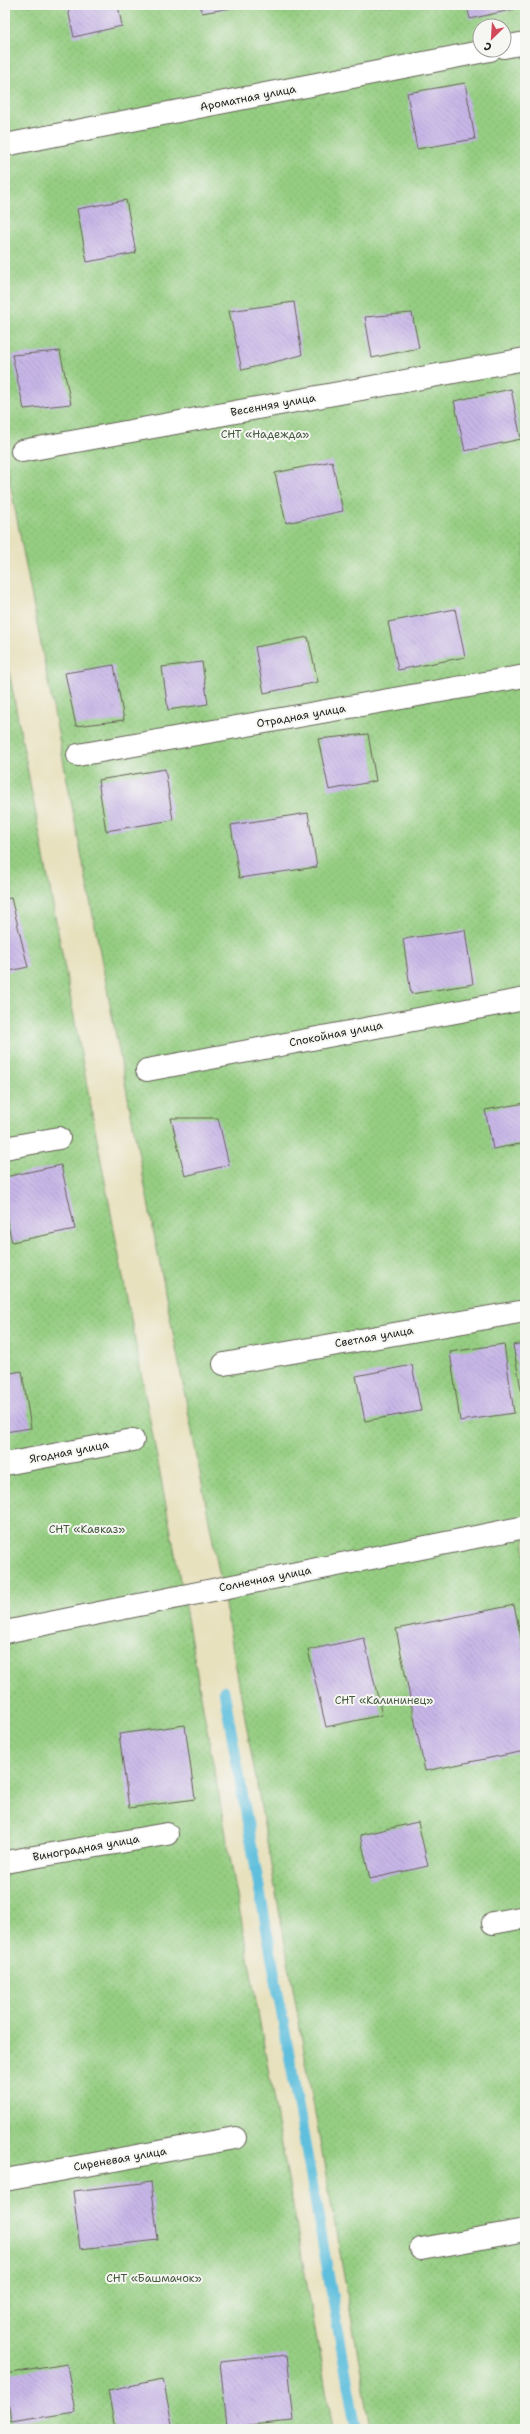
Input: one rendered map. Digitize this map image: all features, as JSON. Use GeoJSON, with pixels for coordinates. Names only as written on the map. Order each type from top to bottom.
{"type":"FeatureCollection","features":[{"type":"Feature","properties":{"kind":"street"},"geometry":{"type":"LineString","coordinates":[[512,45],[525,43]]}},
{"type":"Feature","properties":{"kind":"street","name":"Ароматная улица"},"geometry":{"type":"LineString","coordinates":[[5,145],[472,54]]}},
{"type":"Feature","properties":{"kind":"street","name":"Весенняя улица"},"geometry":{"type":"LineString","coordinates":[[22,451],[525,359]]}},
{"type":"Feature","properties":{"kind":"street","name":"Отрадная улица"},"geometry":{"type":"LineString","coordinates":[[78,755],[525,676]]}},
{"type":"Feature","properties":{"kind":"street","name":"Спокойная улица"},"geometry":{"type":"LineString","coordinates":[[147,1070],[525,998]]}},
{"type":"Feature","properties":{"kind":"street"},"geometry":{"type":"LineString","coordinates":[[5,1148],[59,1138]]}},
{"type":"Feature","properties":{"kind":"street","name":"Светлая улица"},"geometry":{"type":"LineString","coordinates":[[224,1364],[525,1311]]}},
{"type":"Feature","properties":{"kind":"street","name":"Ягодная улица"},"geometry":{"type":"LineString","coordinates":[[5,1464],[133,1440]]}},
{"type":"Feature","properties":{"kind":"street","name":"Солнечная улица"},"geometry":{"type":"LineString","coordinates":[[5,1632],[525,1527]]}},
{"type":"Feature","properties":{"kind":"street","name":"Виноградная улица"},"geometry":{"type":"LineString","coordinates":[[5,1862],[167,1834]]}},
{"type":"Feature","properties":{"kind":"street"},"geometry":{"type":"LineString","coordinates":[[493,1923],[525,1917]]}},
{"type":"Feature","properties":{"kind":"street","name":"Сиреневая улица"},"geometry":{"type":"LineString","coordinates":[[5,2180],[235,2138]]}},
{"type":"Feature","properties":{"kind":"street"},"geometry":{"type":"LineString","coordinates":[[421,2249],[525,2230]]}},
{"type":"Feature","properties":{"kind":"green space","name":"СНТ «Надежда»"},"geometry":{"type":"Polygon","coordinates":[[[5,5],[525,5],[525,2429],[371,2429],[222,1588],[5,457],[5,5]]]}},
{"type":"Feature","properties":{"kind":"green space","name":"СНТ «Башмачок»"},"geometry":{"type":"Polygon","coordinates":[[[5,650],[183,1596],[333,2429],[5,2429],[5,650]]]}},
{"type":"Feature","properties":{"kind":"building"},"geometry":{"type":"Polygon","coordinates":[[[67,5],[118,5],[122,26],[74,37],[67,5]]]}},
{"type":"Feature","properties":{"kind":"building"},"geometry":{"type":"Polygon","coordinates":[[[200,5],[243,5],[243,6],[202,13],[200,5]]]}},
{"type":"Feature","properties":{"kind":"building"},"geometry":{"type":"Polygon","coordinates":[[[467,5],[514,5],[515,9],[470,19],[467,5]]]}},
{"type":"Feature","properties":{"kind":"building"},"geometry":{"type":"Polygon","coordinates":[[[465,83],[475,139],[417,149],[407,93],[465,83]]]}},
{"type":"Feature","properties":{"kind":"building"},"geometry":{"type":"Polygon","coordinates":[[[126,200],[136,253],[87,262],[77,209],[126,200]]]}},
{"type":"Feature","properties":{"kind":"building"},"geometry":{"type":"Polygon","coordinates":[[[294,302],[302,355],[242,370],[229,311],[294,302]]]}},
{"type":"Feature","properties":{"kind":"building"},"geometry":{"type":"Polygon","coordinates":[[[412,313],[419,348],[372,358],[365,317],[412,313]]]}},
{"type":"Feature","properties":{"kind":"building"},"geometry":{"type":"Polygon","coordinates":[[[60,351],[71,404],[24,409],[12,355],[60,351]]]}},
{"type":"Feature","properties":{"kind":"building"},"geometry":{"type":"Polygon","coordinates":[[[511,389],[521,439],[465,451],[454,401],[511,389]]]}},
{"type":"Feature","properties":{"kind":"building"},"geometry":{"type":"Polygon","coordinates":[[[332,461],[343,511],[286,523],[275,473],[332,461]]]}},
{"type":"Feature","properties":{"kind":"building"},"geometry":{"type":"Polygon","coordinates":[[[455,609],[465,657],[398,670],[388,622],[455,609]]]}},
{"type":"Feature","properties":{"kind":"building"},"geometry":{"type":"Polygon","coordinates":[[[308,637],[318,682],[264,693],[255,647],[308,637]]]}},
{"type":"Feature","properties":{"kind":"building"},"geometry":{"type":"Polygon","coordinates":[[[202,662],[208,704],[168,710],[162,667],[202,662]]]}},
{"type":"Feature","properties":{"kind":"building"},"geometry":{"type":"Polygon","coordinates":[[[114,665],[124,720],[76,726],[65,673],[114,665]]]}},
{"type":"Feature","properties":{"kind":"building"},"geometry":{"type":"Polygon","coordinates":[[[368,734],[376,781],[329,790],[318,739],[368,734]]]}},
{"type":"Feature","properties":{"kind":"building"},"geometry":{"type":"Polygon","coordinates":[[[165,769],[173,820],[106,831],[98,780],[165,769]]]}},
{"type":"Feature","properties":{"kind":"building"},"geometry":{"type":"Polygon","coordinates":[[[308,813],[317,867],[239,878],[231,825],[308,813]]]}},
{"type":"Feature","properties":{"kind":"building"},"geometry":{"type":"Polygon","coordinates":[[[11,898],[28,967],[5,972],[5,899],[11,898]]]}},
{"type":"Feature","properties":{"kind":"building"},"geometry":{"type":"Polygon","coordinates":[[[465,930],[473,984],[411,994],[403,939],[465,930]]]}},
{"type":"Feature","properties":{"kind":"building"},"geometry":{"type":"Polygon","coordinates":[[[525,1103],[525,1143],[493,1149],[485,1110],[525,1103]]]}},
{"type":"Feature","properties":{"kind":"building"},"geometry":{"type":"Polygon","coordinates":[[[171,1118],[218,1118],[229,1165],[185,1176],[171,1118]]]}},
{"type":"Feature","properties":{"kind":"building"},"geometry":{"type":"Polygon","coordinates":[[[61,1165],[75,1229],[12,1242],[5,1212],[5,1177],[61,1165]]]}},
{"type":"Feature","properties":{"kind":"building"},"geometry":{"type":"Polygon","coordinates":[[[525,1343],[525,1406],[524,1406],[513,1345],[525,1343]]]}},
{"type":"Feature","properties":{"kind":"building"},"geometry":{"type":"Polygon","coordinates":[[[504,1344],[514,1413],[460,1421],[450,1352],[504,1344]]]}},
{"type":"Feature","properties":{"kind":"building"},"geometry":{"type":"Polygon","coordinates":[[[412,1365],[421,1411],[365,1421],[356,1376],[412,1365]]]}},
{"type":"Feature","properties":{"kind":"building"},"geometry":{"type":"Polygon","coordinates":[[[22,1371],[31,1428],[5,1432],[5,1374],[22,1371]]]}},
{"type":"Feature","properties":{"kind":"building"},"geometry":{"type":"Polygon","coordinates":[[[514,1605],[525,1656],[525,1751],[425,1771],[396,1629],[514,1605]]]}},
{"type":"Feature","properties":{"kind":"building"},"geometry":{"type":"Polygon","coordinates":[[[364,1638],[382,1715],[326,1727],[308,1650],[364,1638]]]}},
{"type":"Feature","properties":{"kind":"building"},"geometry":{"type":"Polygon","coordinates":[[[185,1725],[195,1799],[129,1808],[119,1734],[185,1725]]]}},
{"type":"Feature","properties":{"kind":"building"},"geometry":{"type":"Polygon","coordinates":[[[418,1822],[428,1866],[370,1879],[360,1835],[418,1822]]]}},
{"type":"Feature","properties":{"kind":"building"},"geometry":{"type":"Polygon","coordinates":[[[151,2182],[158,2240],[80,2249],[73,2191],[151,2182]]]}},
{"type":"Feature","properties":{"kind":"building"},"geometry":{"type":"Polygon","coordinates":[[[287,2355],[294,2421],[227,2427],[220,2362],[287,2355]]]}},
{"type":"Feature","properties":{"kind":"building"},"geometry":{"type":"Polygon","coordinates":[[[67,2364],[75,2412],[11,2422],[5,2374],[67,2364]]]}},
{"type":"Feature","properties":{"kind":"building"},"geometry":{"type":"Polygon","coordinates":[[[163,2379],[173,2429],[115,2429],[108,2390],[163,2379]]]}},
{"type":"Feature","properties":{"kind":"waterway"},"geometry":{"type":"LineString","coordinates":[[224,1691],[356,2429]]}},
{"type":"Feature","properties":{"kind":"park label","name":"СНТ «Кавказ»"},"geometry":{"type":"Point","coordinates":[87,1529]}},
{"type":"Feature","properties":{"kind":"park label","name":"СНТ «Калининец»"},"geometry":{"type":"Point","coordinates":[384,1700]}}]}
